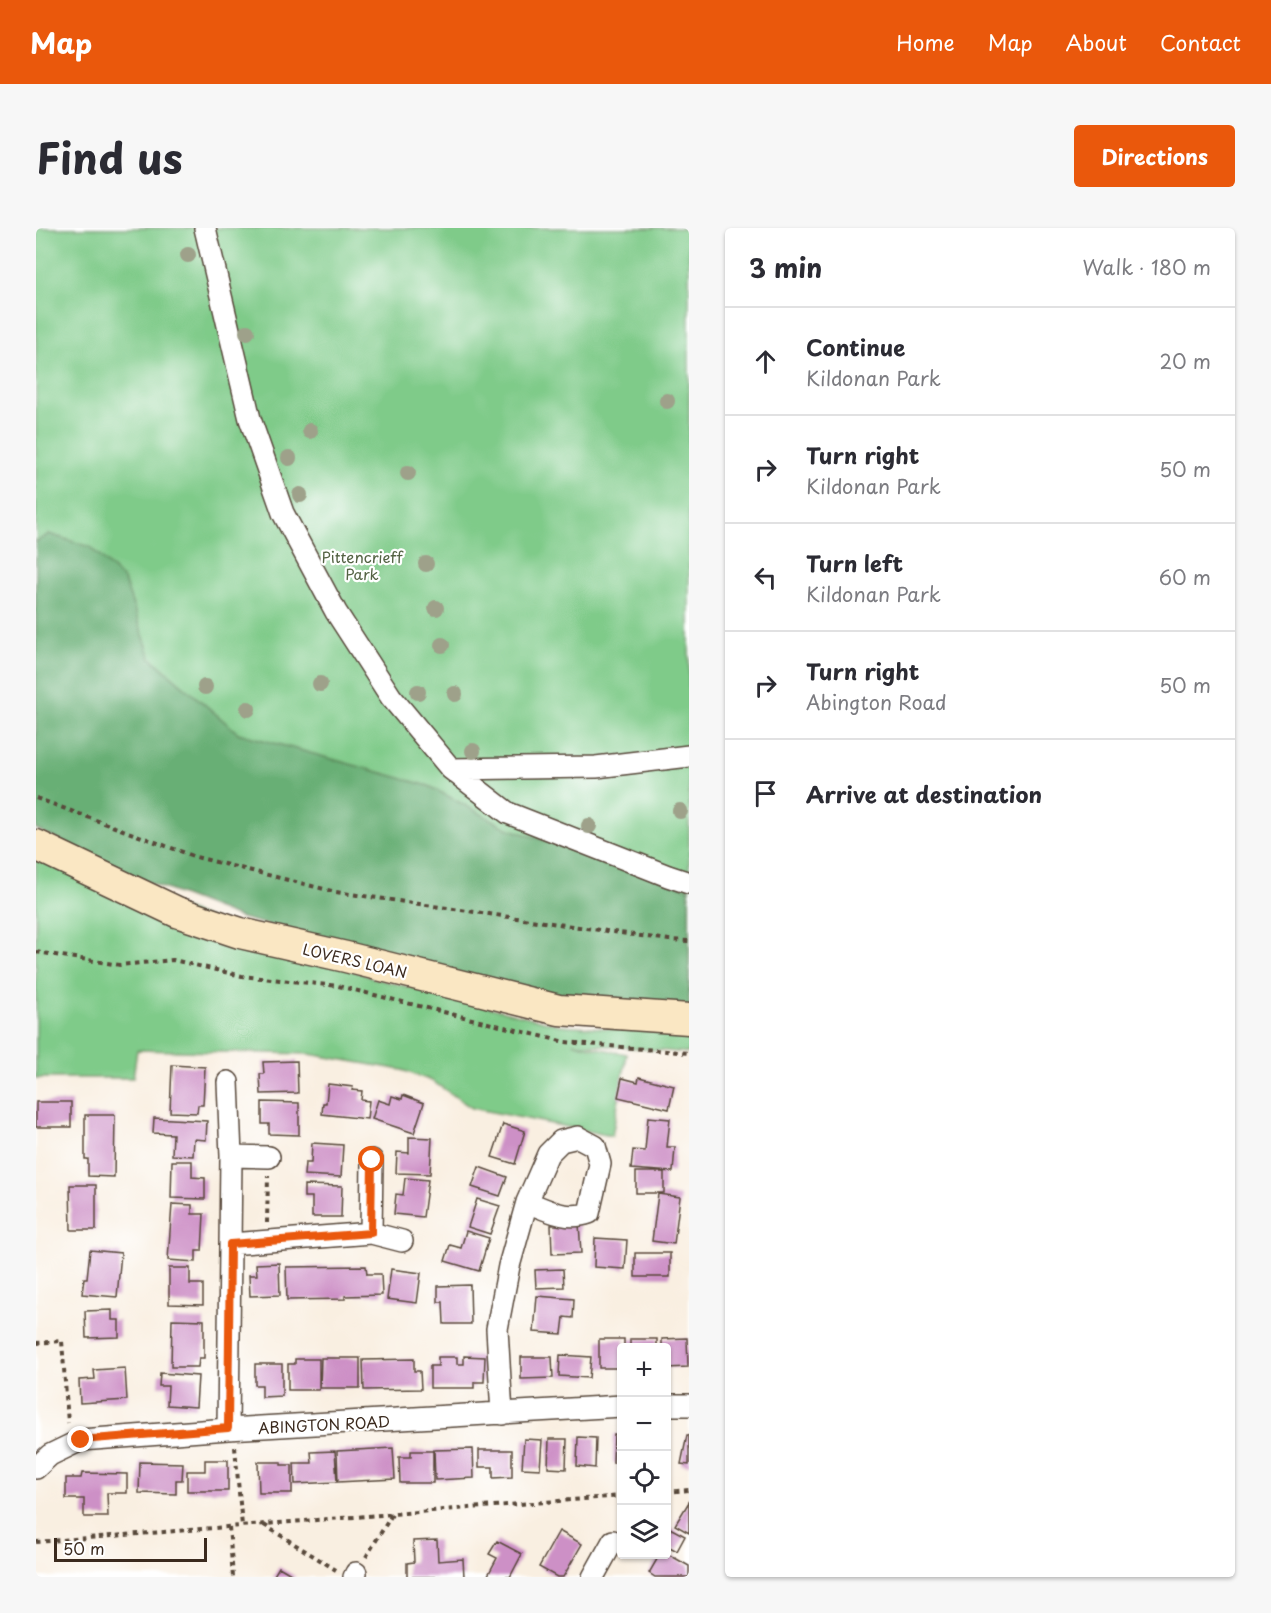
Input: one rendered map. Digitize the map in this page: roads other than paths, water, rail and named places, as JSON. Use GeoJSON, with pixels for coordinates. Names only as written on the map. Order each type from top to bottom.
{"type":"FeatureCollection","features":[{"type":"Feature","properties":{"kind":"street"},"geometry":{"type":"LineString","coordinates":[[205,228],[250,419],[283,513],[336,612],[391,697],[452,769],[508,813],[689,883]]}},
{"type":"Feature","properties":{"kind":"street"},"geometry":{"type":"LineString","coordinates":[[452,769],[596,767],[689,756]]}},
{"type":"Feature","properties":{"kind":"street","name":"LOVERS LOAN"},"geometry":{"type":"LineString","coordinates":[[36,845],[177,912],[240,933],[357,959],[559,1010],[689,1019]]}},
{"type":"Feature","properties":{"kind":"street"},"geometry":{"type":"LineString","coordinates":[[228,1082],[231,1156],[231,1428]]}},
{"type":"Feature","properties":{"kind":"street"},"geometry":{"type":"LineString","coordinates":[[231,1156],[269,1157]]}},
{"type":"Feature","properties":{"kind":"street"},"geometry":{"type":"LineString","coordinates":[[371,1233],[372,1160]]}},
{"type":"Feature","properties":{"kind":"street"},"geometry":{"type":"LineString","coordinates":[[502,1414],[497,1329],[510,1266],[527,1202]]}},
{"type":"Feature","properties":{"kind":"street"},"geometry":{"type":"LineString","coordinates":[[230,1244],[371,1233],[402,1241]]}},
{"type":"Feature","properties":{"kind":"street"},"geometry":{"type":"LineString","coordinates":[[671,1405],[689,1406]]}},
{"type":"Feature","properties":{"kind":"street","name":"ABINGTON ROAD"},"geometry":{"type":"LineString","coordinates":[[36,1468],[50,1455],[81,1440],[231,1428],[617,1406]]}},
{"type":"Feature","properties":{"kind":"street"},"geometry":{"type":"LineString","coordinates":[[593,1577],[613,1541]]}},
{"type":"Feature","properties":{"kind":"park label","name":"Pittencrieff Park"},"geometry":{"type":"Point","coordinates":[362,564]}}]}
